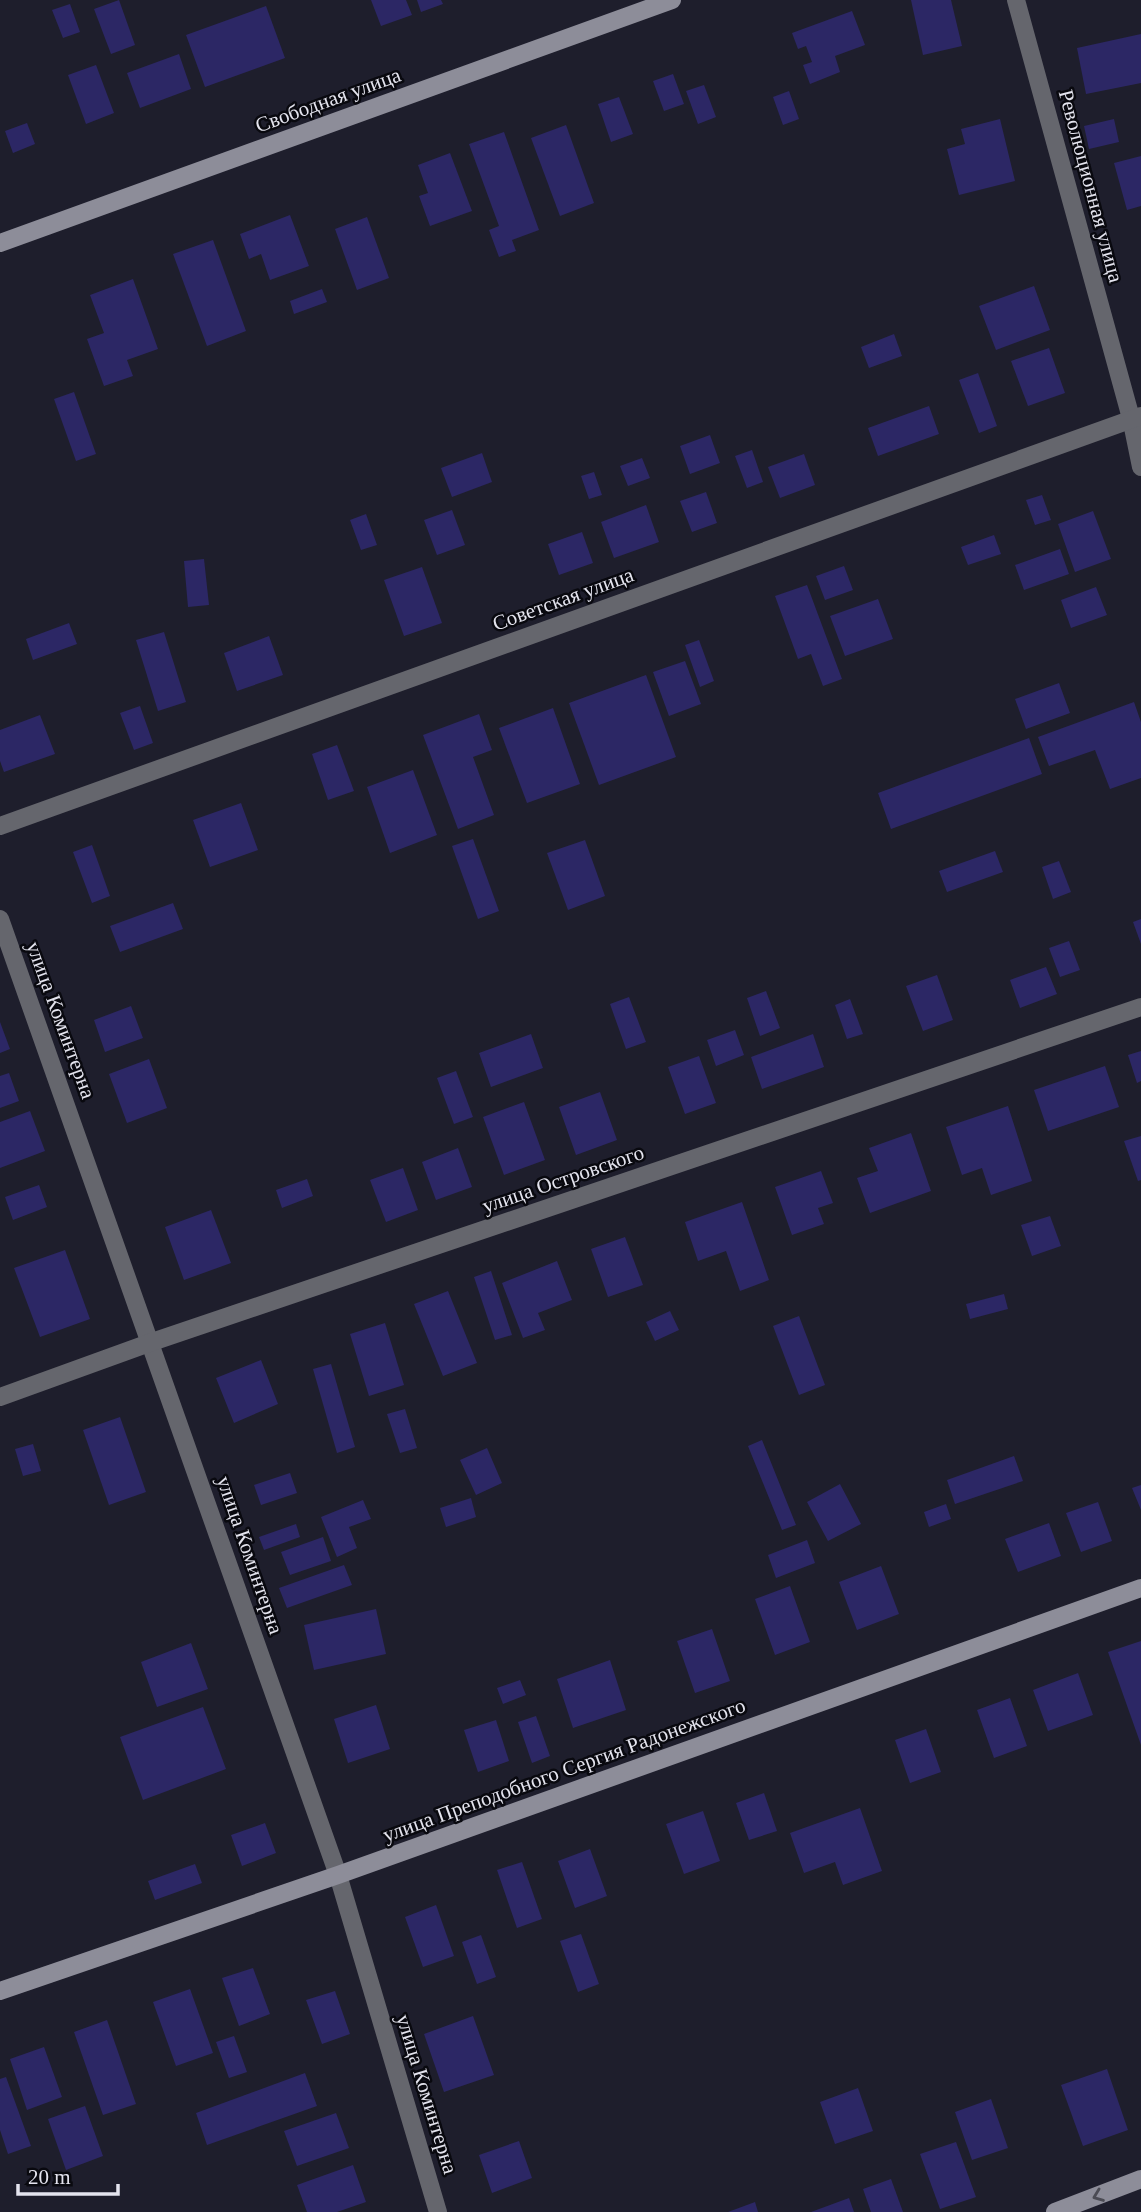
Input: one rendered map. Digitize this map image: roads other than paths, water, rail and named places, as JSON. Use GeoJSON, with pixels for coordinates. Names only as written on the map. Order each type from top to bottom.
{"type":"FeatureCollection","features":[{"type":"Feature","properties":{"kind":"street","name":"Свободная улица"},"geometry":{"type":"LineString","coordinates":[[0,243],[672,0]]}},
{"type":"Feature","properties":{"kind":"street","name":"Революционная улица"},"geometry":{"type":"LineString","coordinates":[[1016,0],[1136,417],[1141,467]]}},
{"type":"Feature","properties":{"kind":"street","name":"Советская улица"},"geometry":{"type":"LineString","coordinates":[[0,826],[1136,417]]}},
{"type":"Feature","properties":{"kind":"street","name":"улица Коминтерна"},"geometry":{"type":"LineString","coordinates":[[0,919],[152,1342],[338,1875],[438,2212]]}},
{"type":"Feature","properties":{"kind":"street","name":"улица Островского"},"geometry":{"type":"LineString","coordinates":[[0,1397],[152,1342],[1141,1007]]}},
{"type":"Feature","properties":{"kind":"street","name":"улица Преподобного Сергия Радонежского"},"geometry":{"type":"LineString","coordinates":[[0,1991],[338,1875],[1141,1588]]}},
{"type":"Feature","properties":{"kind":"street"},"geometry":{"type":"LineString","coordinates":[[1055,2212],[1141,2179]]}}]}
